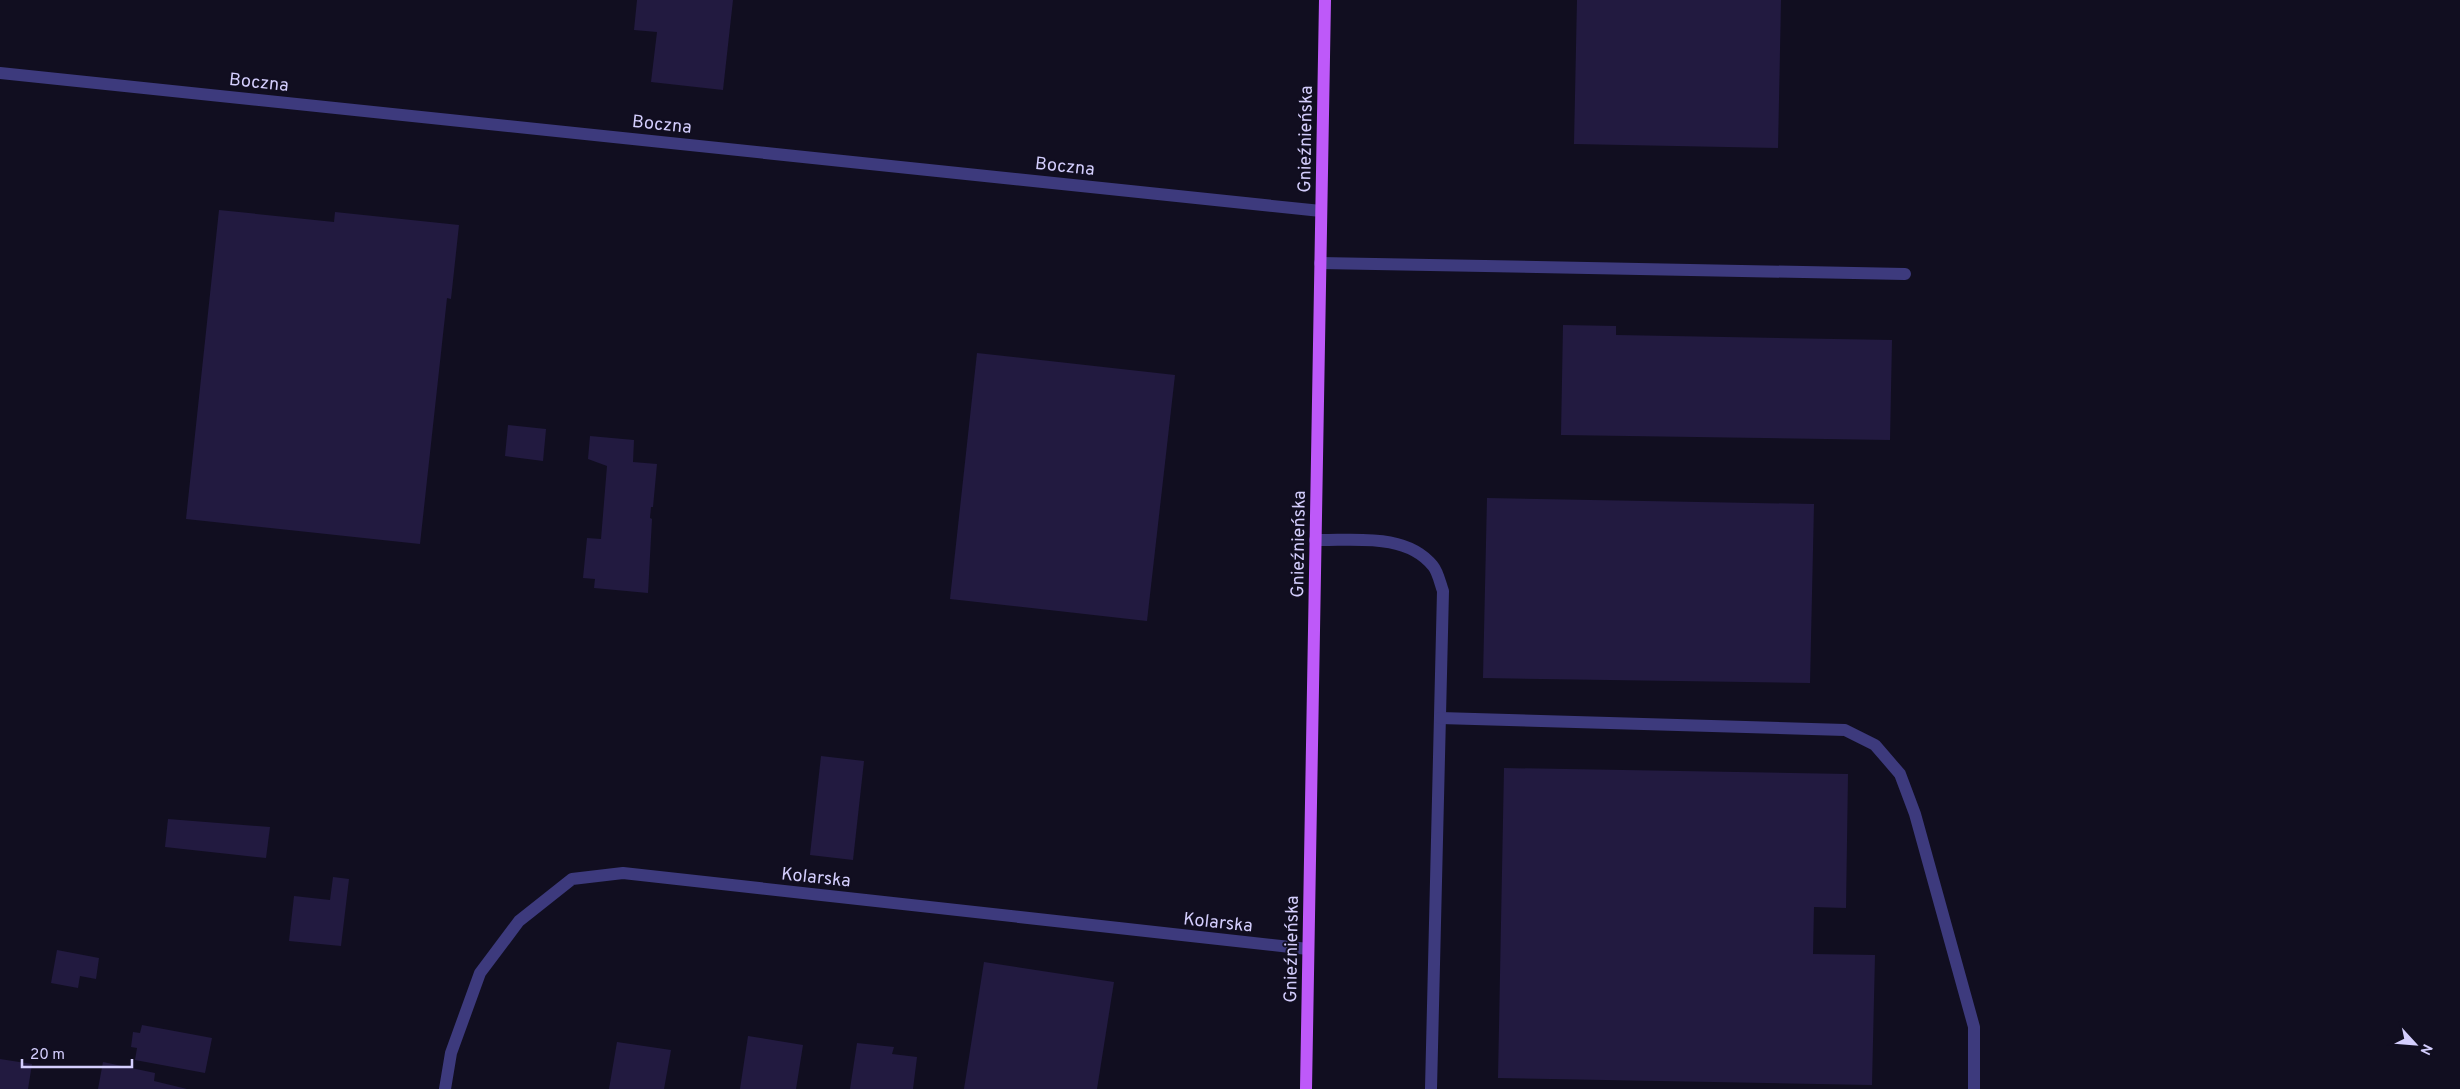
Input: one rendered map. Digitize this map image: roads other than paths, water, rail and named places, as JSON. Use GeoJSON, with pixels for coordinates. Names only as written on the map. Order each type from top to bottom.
{"type":"FeatureCollection","features":[{"type":"Feature","properties":{"kind":"main road","name":"Gnieźnieńska"},"geometry":{"type":"LineString","coordinates":[[1306,1089],[1325,0]]}},
{"type":"Feature","properties":{"kind":"street","name":"Boczna"},"geometry":{"type":"LineString","coordinates":[[0,73],[1321,211]]}},
{"type":"Feature","properties":{"kind":"street"},"geometry":{"type":"LineString","coordinates":[[1320,263],[1905,274]]}},
{"type":"Feature","properties":{"kind":"street"},"geometry":{"type":"LineString","coordinates":[[1315,540],[1395,542],[1416,550],[1433,566],[1443,591],[1432,1089]]}},
{"type":"Feature","properties":{"kind":"street"},"geometry":{"type":"LineString","coordinates":[[1440,718],[1845,730],[1875,745],[1900,774],[1917,824],[1974,1027],[1974,1089]]}},
{"type":"Feature","properties":{"kind":"street","name":"Kolarska"},"geometry":{"type":"LineString","coordinates":[[445,1089],[451,1052],[480,973],[519,921],[572,879],[623,873],[1308,949]]}}]}
